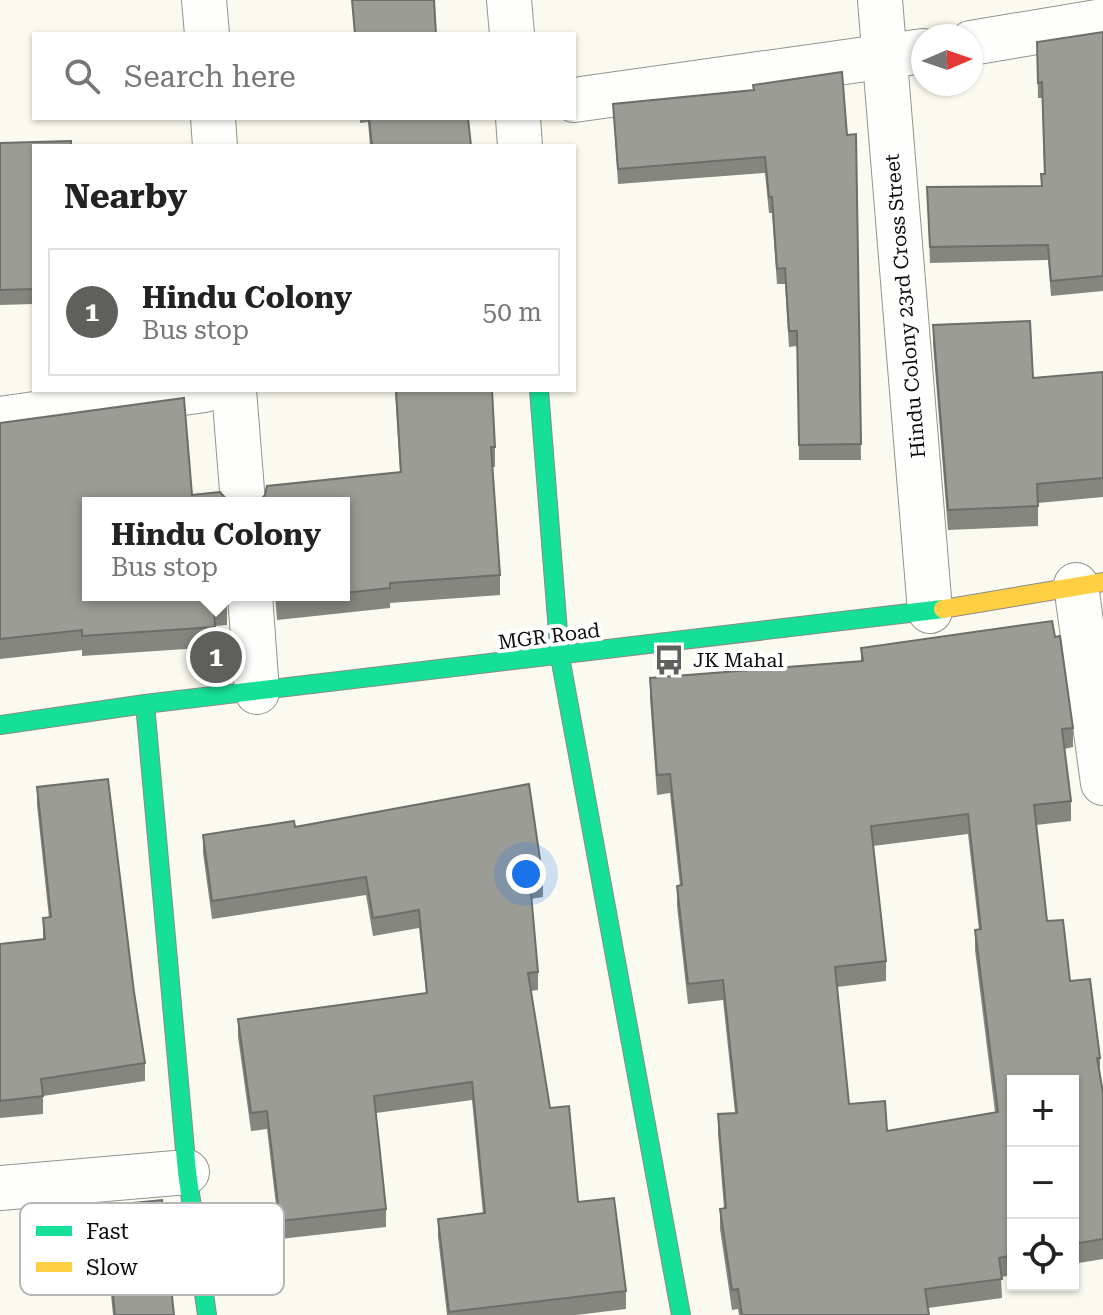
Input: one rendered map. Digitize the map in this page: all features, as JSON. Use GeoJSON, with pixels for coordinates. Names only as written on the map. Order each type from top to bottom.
{"type":"FeatureCollection","features":[{"type":"Feature","properties":{"kind":"street"},"geometry":{"type":"LineString","coordinates":[[204,0],[207,32]]}},
{"type":"Feature","properties":{"kind":"street"},"geometry":{"type":"LineString","coordinates":[[509,0],[512,32]]}},
{"type":"Feature","properties":{"kind":"street","name":"Hindu Colony 23rd Cross Street"},"geometry":{"type":"LineString","coordinates":[[880,0],[904,55],[930,611]]}},
{"type":"Feature","properties":{"kind":"street"},"geometry":{"type":"LineString","coordinates":[[983,41],[1103,21]]}},
{"type":"Feature","properties":{"kind":"street"},"geometry":{"type":"LineString","coordinates":[[576,100],[904,55]]}},
{"type":"Feature","properties":{"kind":"street"},"geometry":{"type":"LineString","coordinates":[[213,120],[215,144]]}},
{"type":"Feature","properties":{"kind":"street"},"geometry":{"type":"LineString","coordinates":[[518,120],[520,144]]}},
{"type":"Feature","properties":{"kind":"street"},"geometry":{"type":"LineString","coordinates":[[0,419],[190,392]]}},
{"type":"Feature","properties":{"kind":"street"},"geometry":{"type":"LineString","coordinates":[[234,392],[243,497]]}},
{"type":"Feature","properties":{"kind":"street"},"geometry":{"type":"LineString","coordinates":[[539,392],[560,657],[681,1315]]}},
{"type":"Feature","properties":{"kind":"street"},"geometry":{"type":"LineString","coordinates":[[1090,584],[1103,783]]}},
{"type":"Feature","properties":{"kind":"street","name":"MGR Road"},"geometry":{"type":"LineString","coordinates":[[0,725],[145,704],[930,611],[1090,584]]}},
{"type":"Feature","properties":{"kind":"street"},"geometry":{"type":"LineString","coordinates":[[250,601],[257,692]]}},
{"type":"Feature","properties":{"kind":"street"},"geometry":{"type":"LineString","coordinates":[[145,704],[191,1203]]}},
{"type":"Feature","properties":{"kind":"street"},"geometry":{"type":"LineString","coordinates":[[0,1188],[187,1172]]}},
{"type":"Feature","properties":{"kind":"street"},"geometry":{"type":"LineString","coordinates":[[204,1295],[207,1315]]}},
{"type":"Feature","properties":{"kind":"building"},"geometry":{"type":"Polygon","coordinates":[[[352,0],[434,0],[436,32],[355,32],[352,0]]]}},
{"type":"Feature","properties":{"kind":"building"},"geometry":{"type":"Polygon","coordinates":[[[1103,32],[1103,276],[1051,281],[1048,245],[930,247],[927,187],[1042,186],[1041,174],[1045,174],[1042,82],[1038,83],[1037,42],[1103,32]]]}},
{"type":"Feature","properties":{"kind":"building"},"geometry":{"type":"Polygon","coordinates":[[[842,72],[847,135],[856,134],[861,444],[799,445],[797,331],[789,331],[785,268],[777,269],[772,197],[769,197],[765,157],[618,169],[613,104],[754,90],[753,85],[842,72]]]}},
{"type":"Feature","properties":{"kind":"building"},"geometry":{"type":"Polygon","coordinates":[[[369,120],[468,120],[471,144],[372,144],[369,120]]]}},
{"type":"Feature","properties":{"kind":"building"},"geometry":{"type":"Polygon","coordinates":[[[71,141],[71,144],[32,144],[32,289],[0,290],[0,143],[71,141]]]}},
{"type":"Feature","properties":{"kind":"building"},"geometry":{"type":"Polygon","coordinates":[[[1030,321],[1033,378],[1103,372],[1103,478],[1037,484],[1038,506],[948,510],[933,325],[1030,321]]]}},
{"type":"Feature","properties":{"kind":"building"},"geometry":{"type":"Polygon","coordinates":[[[396,392],[492,392],[495,447],[491,447],[500,575],[390,583],[390,588],[350,592],[350,497],[263,497],[267,486],[401,472],[396,392]]]}},
{"type":"Feature","properties":{"kind":"building"},"geometry":{"type":"Polygon","coordinates":[[[184,398],[192,495],[220,492],[225,497],[82,497],[82,601],[227,601],[227,605],[214,607],[215,627],[82,636],[82,630],[0,639],[0,423],[184,398]]]}},
{"type":"Feature","properties":{"kind":"building"},"geometry":{"type":"Polygon","coordinates":[[[1052,621],[1055,637],[1060,636],[1073,728],[1062,729],[1071,801],[1034,805],[1047,921],[1063,920],[1070,981],[1090,979],[1103,1093],[1103,1239],[1079,1243],[1079,1075],[1007,1075],[1007,1256],[999,1258],[1002,1279],[925,1289],[929,1315],[742,1315],[738,1289],[732,1290],[720,1209],[726,1208],[718,1114],[737,1113],[723,980],[688,984],[677,886],[682,885],[670,774],[657,775],[650,678],[863,661],[861,648],[1052,621]],[[968,814],[871,826],[886,961],[835,967],[849,1104],[885,1101],[887,1131],[998,1112],[975,930],[981,929],[968,814]]]}},
{"type":"Feature","properties":{"kind":"building"},"geometry":{"type":"Polygon","coordinates":[[[108,779],[145,1063],[41,1079],[43,1096],[0,1101],[0,944],[45,939],[43,918],[51,917],[37,787],[108,779]]]}},
{"type":"Feature","properties":{"kind":"building"},"geometry":{"type":"Polygon","coordinates":[[[529,784],[543,880],[530,882],[538,972],[528,973],[550,1108],[569,1106],[578,1202],[614,1198],[626,1291],[449,1312],[438,1219],[485,1213],[472,1082],[374,1096],[386,1209],[284,1221],[284,1203],[278,1203],[267,1111],[251,1113],[238,1019],[427,993],[419,910],[373,918],[366,877],[212,901],[203,835],[294,821],[295,827],[529,784]]]}},
{"type":"Feature","properties":{"kind":"building"},"geometry":{"type":"Polygon","coordinates":[[[162,1200],[162,1203],[133,1203],[162,1200]]]}},
{"type":"Feature","properties":{"kind":"building"},"geometry":{"type":"Polygon","coordinates":[[[113,1295],[172,1295],[174,1315],[115,1315],[113,1295]]]}},
{"type":"Feature","properties":{"kind":"traffic: fast"},"geometry":{"type":"LineString","coordinates":[[539,392],[560,657],[681,1315]]}},
{"type":"Feature","properties":{"kind":"traffic: fast"},"geometry":{"type":"LineString","coordinates":[[0,725],[145,704],[943,609]]}},
{"type":"Feature","properties":{"kind":"traffic: fast"},"geometry":{"type":"LineString","coordinates":[[145,704],[191,1203]]}},
{"type":"Feature","properties":{"kind":"traffic: fast"},"geometry":{"type":"LineString","coordinates":[[204,1295],[207,1315]]}},
{"type":"Feature","properties":{"kind":"traffic: slow"},"geometry":{"type":"LineString","coordinates":[[943,609],[1103,582]]}},
{"type":"Feature","properties":{"kind":"place","name":"Hindu Colony"},"geometry":{"type":"Point","coordinates":[216,657]}},
{"type":"Feature","properties":{"kind":"place","name":"JK Mahal"},"geometry":{"type":"Point","coordinates":[669,660]}}]}
